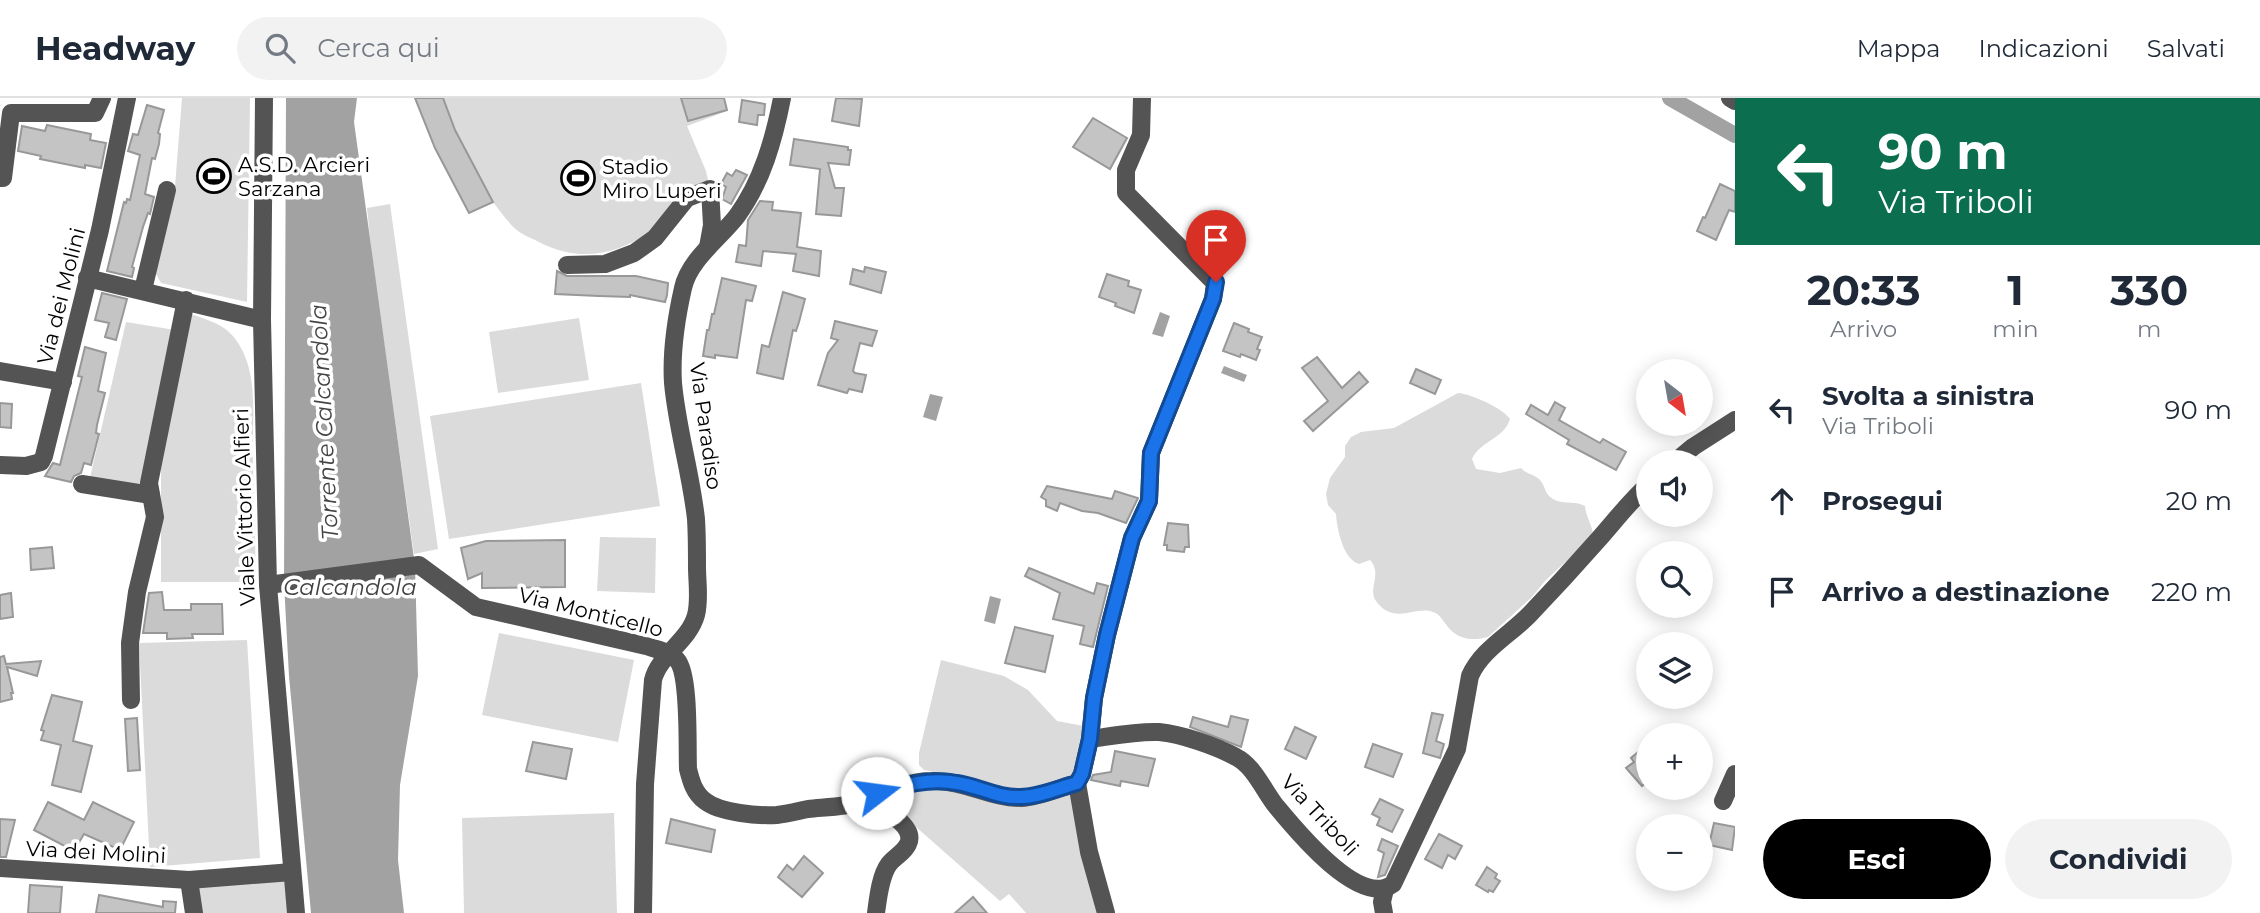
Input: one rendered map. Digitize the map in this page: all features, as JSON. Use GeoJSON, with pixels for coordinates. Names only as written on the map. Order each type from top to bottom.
{"type":"FeatureCollection","features":[{"type":"Feature","properties":{"kind":"street"},"geometry":{"type":"LineString","coordinates":[[0,178],[3,178],[10,113],[95,113],[102,98]]}},
{"type":"Feature","properties":{"kind":"street","name":"Via dei Molini"},"geometry":{"type":"LineString","coordinates":[[0,465],[26,466],[41,461],[48,443],[116,160],[127,98]]}},
{"type":"Feature","properties":{"kind":"street","name":"Viale Vittorio Alfieri"},"geometry":{"type":"LineString","coordinates":[[264,98],[262,320],[268,585],[296,913]]}},
{"type":"Feature","properties":{"kind":"street","name":"Via Paradiso"},"geometry":{"type":"LineString","coordinates":[[670,655],[696,615],[697,595],[696,520],[674,383],[673,341],[684,284],[695,265],[738,215],[756,181],[768,158],[782,98]]}},
{"type":"Feature","properties":{"kind":"street"},"geometry":{"type":"LineString","coordinates":[[1106,913],[1089,852],[1077,783],[1082,774],[1090,739],[1094,698],[1107,635],[1132,538],[1149,501],[1151,453],[1213,299],[1216,282],[1126,193],[1126,170],[1140,135],[1142,98]]}},
{"type":"Feature","properties":{"kind":"street"},"geometry":{"type":"LineString","coordinates":[[1730,98],[1735,101]]}},
{"type":"Feature","properties":{"kind":"street"},"geometry":{"type":"LineString","coordinates":[[143,290],[167,190]]}},
{"type":"Feature","properties":{"kind":"street"},"geometry":{"type":"LineString","coordinates":[[567,265],[606,264],[634,253],[655,238],[687,198],[710,190],[712,225],[707,251]]}},
{"type":"Feature","properties":{"kind":"street"},"geometry":{"type":"LineString","coordinates":[[87,278],[262,320]]}},
{"type":"Feature","properties":{"kind":"street"},"geometry":{"type":"LineString","coordinates":[[131,700],[130,643],[135,605],[155,517],[149,483],[186,300]]}},
{"type":"Feature","properties":{"kind":"street"},"geometry":{"type":"LineString","coordinates":[[0,371],[63,382]]}},
{"type":"Feature","properties":{"kind":"street"},"geometry":{"type":"LineString","coordinates":[[1689,450],[1735,420]]}},
{"type":"Feature","properties":{"kind":"street"},"geometry":{"type":"LineString","coordinates":[[82,484],[151,495]]}},
{"type":"Feature","properties":{"kind":"street"},"geometry":{"type":"LineString","coordinates":[[1384,913],[1382,902],[1385,889],[1392,884],[1457,749],[1474,667],[1488,650],[1516,628],[1596,543],[1636,496]]}},
{"type":"Feature","properties":{"kind":"street","name":"Via Monticello"},"geometry":{"type":"LineString","coordinates":[[268,585],[419,565],[476,607],[646,646],[670,655],[658,666],[653,680],[645,784],[643,913]]}},
{"type":"Feature","properties":{"kind":"street"},"geometry":{"type":"LineString","coordinates":[[670,655],[678,660],[685,687],[688,769],[691,782],[706,802],[739,813],[776,815],[831,808],[866,800],[877,793],[897,787],[931,781],[956,783],[1022,798],[1077,783]]}},
{"type":"Feature","properties":{"kind":"street","name":"Via Triboli"},"geometry":{"type":"LineString","coordinates":[[1090,739],[1158,732],[1239,758],[1323,858],[1355,881],[1376,889],[1385,889]]}},
{"type":"Feature","properties":{"kind":"street"},"geometry":{"type":"LineString","coordinates":[[1723,801],[1735,774]]}},
{"type":"Feature","properties":{"kind":"street"},"geometry":{"type":"LineString","coordinates":[[866,800],[907,828],[910,836],[908,845],[887,866],[876,913]]}},
{"type":"Feature","properties":{"kind":"street","name":"Via dei Molini"},"geometry":{"type":"LineString","coordinates":[[0,868],[189,880],[292,872]]}},
{"type":"Feature","properties":{"kind":"street","name":"Via dei Molini"},"geometry":{"type":"LineString","coordinates":[[189,880],[194,913]]}},
{"type":"Feature","properties":{"kind":"shaded area"},"geometry":{"type":"Polygon","coordinates":[[[182,98],[250,98],[247,302],[161,283],[154,270],[175,186],[182,98]]]}},
{"type":"Feature","properties":{"kind":"shaded area","name":"Stadio Miro Luperi"},"geometry":{"type":"Polygon","coordinates":[[[415,98],[724,98],[727,111],[687,126],[706,171],[710,189],[650,233],[608,251],[586,254],[562,251],[522,234],[493,202],[469,213],[435,148],[415,98]]]}},
{"type":"Feature","properties":{"kind":"shaded area"},"geometry":{"type":"Polygon","coordinates":[[[390,204],[438,549],[414,554],[367,208],[390,204]]]}},
{"type":"Feature","properties":{"kind":"shaded area"},"geometry":{"type":"Polygon","coordinates":[[[189,313],[228,331],[248,364],[253,397],[256,582],[161,582],[161,441],[189,313]]]}},
{"type":"Feature","properties":{"kind":"shaded area"},"geometry":{"type":"Polygon","coordinates":[[[579,318],[589,380],[498,393],[489,332],[579,318]]]}},
{"type":"Feature","properties":{"kind":"shaded area"},"geometry":{"type":"Polygon","coordinates":[[[126,322],[175,330],[143,486],[89,482],[126,322]]]}},
{"type":"Feature","properties":{"kind":"shaded area"},"geometry":{"type":"Polygon","coordinates":[[[641,383],[660,506],[449,539],[430,416],[641,383]]]}},
{"type":"Feature","properties":{"kind":"shaded area"},"geometry":{"type":"Polygon","coordinates":[[[1458,393],[1486,402],[1501,410],[1510,419],[1503,431],[1476,453],[1472,459],[1476,469],[1500,473],[1521,468],[1540,480],[1547,494],[1553,499],[1585,506],[1593,532],[1593,536],[1545,581],[1531,598],[1488,637],[1477,639],[1456,635],[1440,616],[1433,612],[1397,614],[1383,608],[1374,596],[1374,566],[1370,560],[1359,564],[1353,561],[1345,550],[1339,535],[1336,514],[1328,505],[1326,494],[1330,478],[1345,457],[1345,446],[1351,437],[1361,432],[1394,428],[1458,393]]]}},
{"type":"Feature","properties":{"kind":"shaded area"},"geometry":{"type":"Polygon","coordinates":[[[600,537],[656,538],[655,593],[597,591],[600,537]]]}},
{"type":"Feature","properties":{"kind":"shaded area"},"geometry":{"type":"Polygon","coordinates":[[[499,633],[634,660],[618,742],[482,715],[499,633]]]}},
{"type":"Feature","properties":{"kind":"shaded area"},"geometry":{"type":"Polygon","coordinates":[[[247,640],[260,858],[150,867],[139,643],[247,640]]]}},
{"type":"Feature","properties":{"kind":"shaded area"},"geometry":{"type":"Polygon","coordinates":[[[941,660],[1004,676],[1028,690],[1057,721],[1084,726],[1076,775],[1018,791],[924,770],[919,765],[919,753],[941,660]]]}},
{"type":"Feature","properties":{"kind":"shaded area"},"geometry":{"type":"Polygon","coordinates":[[[919,787],[1073,794],[1099,913],[1026,913],[1009,894],[1000,901],[882,797],[919,787]]]}},
{"type":"Feature","properties":{"kind":"shaded area"},"geometry":{"type":"Polygon","coordinates":[[[614,813],[617,913],[464,913],[462,818],[614,813]]]}},
{"type":"Feature","properties":{"kind":"shaded area"},"geometry":{"type":"Polygon","coordinates":[[[285,877],[288,913],[198,913],[194,886],[285,877]]]}},
{"type":"Feature","properties":{"kind":"water","name":"Calcandola"},"geometry":{"type":"Polygon","coordinates":[[[286,98],[357,98],[354,122],[415,566],[418,676],[400,785],[398,860],[404,913],[311,913],[289,676],[284,583],[286,98]]]}},
{"type":"Feature","properties":{"kind":"water"},"geometry":{"type":"Polygon","coordinates":[[[1160,312],[1170,316],[1163,337],[1152,334],[1160,312]]]}},
{"type":"Feature","properties":{"kind":"water"},"geometry":{"type":"Polygon","coordinates":[[[1224,366],[1247,375],[1244,382],[1221,373],[1224,366]]]}},
{"type":"Feature","properties":{"kind":"water"},"geometry":{"type":"Polygon","coordinates":[[[930,394],[943,397],[936,421],[923,417],[930,394]]]}},
{"type":"Feature","properties":{"kind":"water"},"geometry":{"type":"Polygon","coordinates":[[[990,596],[1001,599],[995,624],[984,621],[990,596]]]}},
{"type":"Feature","properties":{"kind":"building"},"geometry":{"type":"Polygon","coordinates":[[[415,98],[443,98],[455,130],[493,202],[469,213],[435,148],[415,98]]]}},
{"type":"Feature","properties":{"kind":"building"},"geometry":{"type":"Polygon","coordinates":[[[681,98],[724,98],[727,110],[688,121],[681,98]]]}},
{"type":"Feature","properties":{"kind":"building"},"geometry":{"type":"Polygon","coordinates":[[[836,98],[862,99],[859,126],[832,121],[836,98]]]}},
{"type":"Feature","properties":{"kind":"building"},"geometry":{"type":"Polygon","coordinates":[[[742,100],[765,104],[764,115],[758,115],[757,125],[739,122],[742,100]]]}},
{"type":"Feature","properties":{"kind":"building"},"geometry":{"type":"Polygon","coordinates":[[[147,105],[164,110],[158,133],[159,144],[155,159],[152,158],[145,194],[154,197],[132,267],[132,277],[107,271],[124,202],[130,200],[140,155],[128,151],[133,134],[138,135],[147,105]]]}},
{"type":"Feature","properties":{"kind":"building"},"geometry":{"type":"Polygon","coordinates":[[[1093,118],[1127,138],[1110,169],[1073,147],[1093,118]]]}},
{"type":"Feature","properties":{"kind":"building"},"geometry":{"type":"Polygon","coordinates":[[[47,125],[91,134],[90,140],[106,143],[101,168],[85,165],[85,168],[40,159],[41,156],[18,151],[22,126],[45,131],[47,125]]]}},
{"type":"Feature","properties":{"kind":"building"},"geometry":{"type":"Polygon","coordinates":[[[794,139],[848,147],[848,150],[851,150],[849,165],[828,163],[835,188],[844,188],[841,216],[816,214],[820,169],[790,165],[794,139]]]}},
{"type":"Feature","properties":{"kind":"building"},"geometry":{"type":"Polygon","coordinates":[[[736,170],[747,175],[731,204],[722,199],[726,187],[721,184],[727,173],[732,176],[736,170]]]}},
{"type":"Feature","properties":{"kind":"building"},"geometry":{"type":"Polygon","coordinates":[[[1720,184],[1735,191],[1735,212],[1729,210],[1716,240],[1697,231],[1720,184]]]}},
{"type":"Feature","properties":{"kind":"building"},"geometry":{"type":"Polygon","coordinates":[[[760,201],[773,202],[772,210],[801,213],[797,247],[821,251],[819,276],[793,271],[796,254],[763,251],[761,266],[736,262],[739,245],[746,246],[748,220],[760,201]]]}},
{"type":"Feature","properties":{"kind":"building"},"geometry":{"type":"Polygon","coordinates":[[[865,267],[886,272],[881,293],[850,284],[853,269],[864,272],[865,267]]]}},
{"type":"Feature","properties":{"kind":"building"},"geometry":{"type":"Polygon","coordinates":[[[557,271],[567,276],[636,276],[668,283],[667,295],[665,302],[630,295],[555,294],[557,271]]]}},
{"type":"Feature","properties":{"kind":"building"},"geometry":{"type":"Polygon","coordinates":[[[1107,274],[1129,281],[1128,286],[1141,290],[1134,313],[1099,297],[1107,274]]]}},
{"type":"Feature","properties":{"kind":"building"},"geometry":{"type":"Polygon","coordinates":[[[722,278],[756,286],[752,301],[746,300],[737,358],[703,356],[707,330],[714,314],[722,278]]]}},
{"type":"Feature","properties":{"kind":"building"},"geometry":{"type":"Polygon","coordinates":[[[783,292],[805,299],[796,331],[793,330],[783,379],[757,373],[762,345],[769,347],[783,292]]]}},
{"type":"Feature","properties":{"kind":"building"},"geometry":{"type":"Polygon","coordinates":[[[102,293],[127,299],[116,340],[105,337],[109,323],[95,320],[102,293]]]}},
{"type":"Feature","properties":{"kind":"building"},"geometry":{"type":"Polygon","coordinates":[[[835,321],[877,331],[872,346],[860,343],[853,371],[866,375],[862,392],[849,389],[847,393],[818,385],[828,353],[838,340],[831,338],[835,321]]]}},
{"type":"Feature","properties":{"kind":"building"},"geometry":{"type":"Polygon","coordinates":[[[1234,323],[1262,337],[1256,360],[1223,351],[1234,323]]]}},
{"type":"Feature","properties":{"kind":"building"},"geometry":{"type":"Polygon","coordinates":[[[85,347],[106,353],[98,391],[105,393],[91,465],[84,463],[81,473],[74,476],[71,482],[45,476],[53,463],[60,465],[82,377],[78,376],[85,347]]]}},
{"type":"Feature","properties":{"kind":"building"},"geometry":{"type":"Polygon","coordinates":[[[1317,357],[1342,388],[1359,372],[1368,382],[1313,431],[1304,421],[1328,401],[1302,368],[1317,357]]]}},
{"type":"Feature","properties":{"kind":"building"},"geometry":{"type":"Polygon","coordinates":[[[1416,369],[1441,380],[1435,394],[1410,383],[1416,369]]]}},
{"type":"Feature","properties":{"kind":"building"},"geometry":{"type":"Polygon","coordinates":[[[1555,402],[1565,408],[1559,420],[1600,443],[1603,439],[1626,452],[1616,470],[1567,444],[1569,440],[1526,414],[1531,405],[1548,415],[1555,402]]]}},
{"type":"Feature","properties":{"kind":"building"},"geometry":{"type":"Polygon","coordinates":[[[0,403],[12,404],[11,428],[0,427],[0,403]]]}},
{"type":"Feature","properties":{"kind":"building"},"geometry":{"type":"Polygon","coordinates":[[[1047,486],[1112,499],[1115,491],[1138,498],[1126,523],[1060,503],[1057,511],[1046,506],[1046,500],[1041,497],[1047,486]]]}},
{"type":"Feature","properties":{"kind":"building"},"geometry":{"type":"Polygon","coordinates":[[[1168,523],[1188,525],[1189,547],[1185,547],[1184,552],[1167,550],[1167,545],[1164,545],[1168,523]]]}},
{"type":"Feature","properties":{"kind":"building"},"geometry":{"type":"Polygon","coordinates":[[[565,540],[565,587],[482,588],[482,573],[468,579],[461,548],[486,541],[565,540]]]}},
{"type":"Feature","properties":{"kind":"building"},"geometry":{"type":"Polygon","coordinates":[[[52,547],[54,568],[31,570],[30,549],[52,547]]]}},
{"type":"Feature","properties":{"kind":"building"},"geometry":{"type":"Polygon","coordinates":[[[1029,568],[1094,594],[1097,583],[1108,586],[1093,647],[1080,644],[1084,626],[1053,619],[1060,593],[1025,576],[1029,568]]]}},
{"type":"Feature","properties":{"kind":"building"},"geometry":{"type":"Polygon","coordinates":[[[162,592],[164,610],[191,610],[191,604],[222,604],[223,634],[192,634],[193,638],[167,639],[167,633],[143,633],[149,593],[162,592]]]}},
{"type":"Feature","properties":{"kind":"building"},"geometry":{"type":"Polygon","coordinates":[[[11,593],[13,617],[0,619],[0,595],[11,593]]]}},
{"type":"Feature","properties":{"kind":"building"},"geometry":{"type":"Polygon","coordinates":[[[1015,627],[1053,636],[1045,672],[1005,663],[1015,627]]]}},
{"type":"Feature","properties":{"kind":"building"},"geometry":{"type":"Polygon","coordinates":[[[4,656],[6,664],[41,661],[37,676],[7,667],[12,699],[0,702],[0,657],[4,656]]]}},
{"type":"Feature","properties":{"kind":"building"},"geometry":{"type":"Polygon","coordinates":[[[52,695],[82,702],[73,741],[92,746],[81,792],[52,785],[61,745],[41,740],[44,731],[41,730],[52,695]]]}},
{"type":"Feature","properties":{"kind":"building"},"geometry":{"type":"Polygon","coordinates":[[[1432,713],[1443,715],[1436,741],[1444,744],[1440,758],[1423,753],[1432,713]]]}},
{"type":"Feature","properties":{"kind":"building"},"geometry":{"type":"Polygon","coordinates":[[[1231,716],[1248,720],[1241,747],[1190,727],[1193,717],[1228,727],[1231,716]]]}},
{"type":"Feature","properties":{"kind":"building"},"geometry":{"type":"Polygon","coordinates":[[[137,718],[140,770],[128,771],[125,719],[137,718]]]}},
{"type":"Feature","properties":{"kind":"building"},"geometry":{"type":"Polygon","coordinates":[[[1295,727],[1316,737],[1306,759],[1285,749],[1295,727]]]}},
{"type":"Feature","properties":{"kind":"building"},"geometry":{"type":"Polygon","coordinates":[[[533,742],[572,749],[566,779],[526,771],[533,742]]]}},
{"type":"Feature","properties":{"kind":"building"},"geometry":{"type":"Polygon","coordinates":[[[1373,744],[1402,754],[1393,777],[1365,767],[1373,744]]]}},
{"type":"Feature","properties":{"kind":"building"},"geometry":{"type":"Polygon","coordinates":[[[1115,751],[1155,759],[1148,786],[1121,781],[1120,786],[1091,780],[1093,775],[1111,772],[1115,751]]]}},
{"type":"Feature","properties":{"kind":"building"},"geometry":{"type":"Polygon","coordinates":[[[1636,754],[1636,779],[1626,768],[1634,762],[1631,758],[1636,754]]]}},
{"type":"Feature","properties":{"kind":"building"},"geometry":{"type":"Polygon","coordinates":[[[1380,799],[1403,810],[1392,832],[1377,825],[1380,818],[1372,814],[1380,799]]]}},
{"type":"Feature","properties":{"kind":"building"},"geometry":{"type":"Polygon","coordinates":[[[48,802],[84,820],[93,802],[134,822],[120,850],[84,834],[74,851],[34,830],[48,802]]]}},
{"type":"Feature","properties":{"kind":"building"},"geometry":{"type":"Polygon","coordinates":[[[0,819],[15,820],[6,857],[0,857],[0,819]]]}},
{"type":"Feature","properties":{"kind":"building"},"geometry":{"type":"Polygon","coordinates":[[[671,819],[715,830],[711,852],[666,843],[671,819]]]}},
{"type":"Feature","properties":{"kind":"building"},"geometry":{"type":"Polygon","coordinates":[[[1714,823],[1735,827],[1732,850],[1713,846],[1714,823]]]}},
{"type":"Feature","properties":{"kind":"building"},"geometry":{"type":"Polygon","coordinates":[[[1439,834],[1462,846],[1455,859],[1448,855],[1442,868],[1425,859],[1439,834]]]}},
{"type":"Feature","properties":{"kind":"building"},"geometry":{"type":"Polygon","coordinates":[[[1382,839],[1398,846],[1385,875],[1378,877],[1384,853],[1378,850],[1382,839]]]}},
{"type":"Feature","properties":{"kind":"building"},"geometry":{"type":"Polygon","coordinates":[[[804,856],[823,873],[802,897],[778,877],[787,865],[793,870],[804,856]]]}},
{"type":"Feature","properties":{"kind":"building"},"geometry":{"type":"Polygon","coordinates":[[[1487,867],[1497,874],[1495,878],[1500,881],[1493,892],[1476,885],[1487,867]]]}},
{"type":"Feature","properties":{"kind":"building"},"geometry":{"type":"Polygon","coordinates":[[[30,885],[62,887],[60,913],[28,913],[30,885]]]}},
{"type":"Feature","properties":{"kind":"building"},"geometry":{"type":"Polygon","coordinates":[[[99,895],[163,907],[163,901],[176,902],[175,913],[96,913],[99,895]]]}},
{"type":"Feature","properties":{"kind":"building"},"geometry":{"type":"Polygon","coordinates":[[[973,897],[987,913],[955,913],[973,897]]]}},
{"type":"Feature","properties":{"kind":"waterway"},"geometry":{"type":"LineString","coordinates":[[1670,98],[1735,135]]}},
{"type":"Feature","properties":{"kind":"place","name":"A.S.D. Arcieri Sarzana"},"geometry":{"type":"Point","coordinates":[214,176]}},
{"type":"Feature","properties":{"kind":"place","name":"Stadio Miro Luperi"},"geometry":{"type":"Point","coordinates":[578,178]}},
{"type":"Feature","properties":{"kind":"route"},"geometry":{"type":"LineString","coordinates":[[877,793],[931,781],[956,783],[1022,798],[1077,783],[1082,774],[1090,739],[1094,698],[1107,635],[1132,538],[1149,501],[1151,453],[1213,299],[1216,282]]}},
{"type":"Feature","properties":{"kind":"water label","name":"Torrente Calcandola"},"geometry":{"type":"Point","coordinates":[324,422]}}]}
